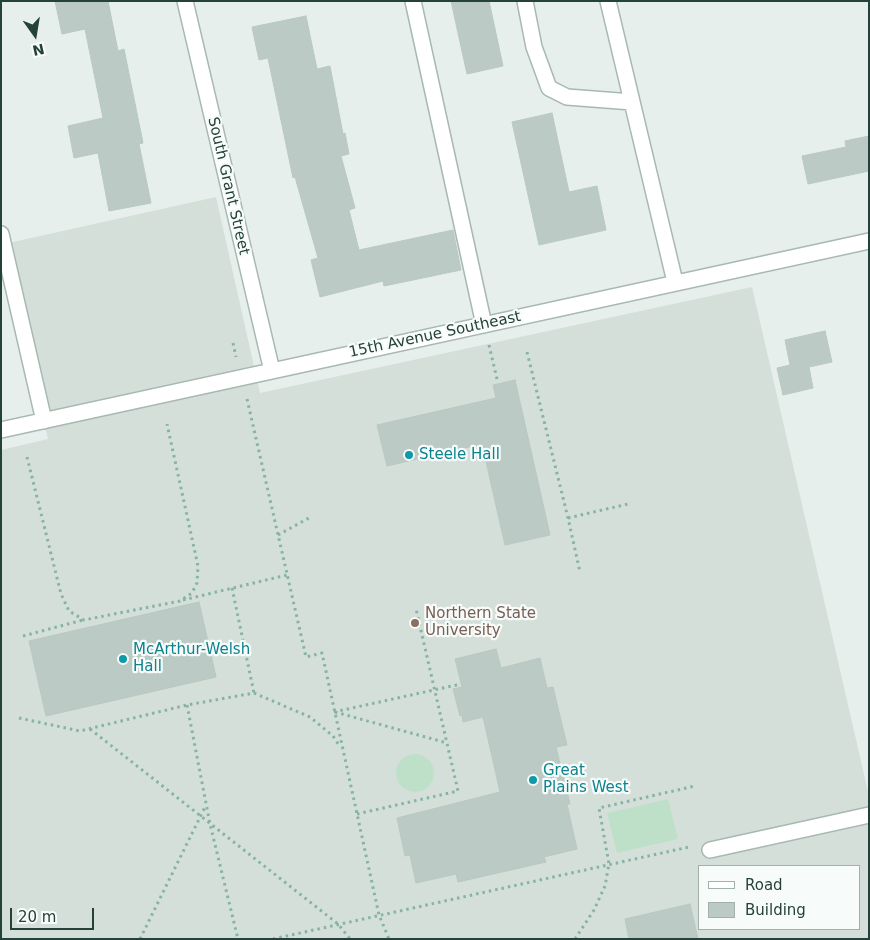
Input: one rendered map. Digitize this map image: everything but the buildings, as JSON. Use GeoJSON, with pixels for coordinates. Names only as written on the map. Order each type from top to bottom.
{"type":"FeatureCollection","features":[{"type":"Feature","properties":{"kind":"street","name":"South Grant Street"},"geometry":{"type":"LineString","coordinates":[[185,1],[272,371]]}},
{"type":"Feature","properties":{"kind":"street"},"geometry":{"type":"LineString","coordinates":[[413,1],[484,324]]}},
{"type":"Feature","properties":{"kind":"street"},"geometry":{"type":"LineString","coordinates":[[525,1],[534,47],[549,88],[567,97],[632,102]]}},
{"type":"Feature","properties":{"kind":"street"},"geometry":{"type":"LineString","coordinates":[[608,1],[675,282]]}},
{"type":"Feature","properties":{"kind":"street"},"geometry":{"type":"LineString","coordinates":[[1,234],[44,421]]}},
{"type":"Feature","properties":{"kind":"street","name":"15th Avenue Southeast"},"geometry":{"type":"LineString","coordinates":[[1,430],[869,240]]}},
{"type":"Feature","properties":{"kind":"street"},"geometry":{"type":"LineString","coordinates":[[710,850],[869,816]]}},
{"type":"Feature","properties":{"kind":"path"},"geometry":{"type":"LineString","coordinates":[[484,324],[497,379]]}},
{"type":"Feature","properties":{"kind":"path"},"geometry":{"type":"LineString","coordinates":[[233,343],[306,656],[322,653],[379,915],[389,939]]}},
{"type":"Feature","properties":{"kind":"path"},"geometry":{"type":"LineString","coordinates":[[527,352],[580,572]]}},
{"type":"Feature","properties":{"kind":"path"},"geometry":{"type":"LineString","coordinates":[[167,424],[198,566],[197,583],[192,593],[180,601]]}},
{"type":"Feature","properties":{"kind":"path"},"geometry":{"type":"LineString","coordinates":[[27,457],[61,594],[69,611],[84,620]]}},
{"type":"Feature","properties":{"kind":"path"},"geometry":{"type":"LineString","coordinates":[[568,518],[628,504]]}},
{"type":"Feature","properties":{"kind":"path"},"geometry":{"type":"LineString","coordinates":[[278,535],[309,518]]}},
{"type":"Feature","properties":{"kind":"path"},"geometry":{"type":"LineString","coordinates":[[23,636],[84,620],[180,601],[287,575]]}},
{"type":"Feature","properties":{"kind":"path"},"geometry":{"type":"LineString","coordinates":[[232,588],[254,693]]}},
{"type":"Feature","properties":{"kind":"path"},"geometry":{"type":"LineString","coordinates":[[357,814],[458,791],[416,609]]}},
{"type":"Feature","properties":{"kind":"path"},"geometry":{"type":"LineString","coordinates":[[334,712],[461,684]]}},
{"type":"Feature","properties":{"kind":"path"},"geometry":{"type":"LineString","coordinates":[[19,718],[80,731],[187,705],[254,693],[310,717],[333,736],[342,749]]}},
{"type":"Feature","properties":{"kind":"path"},"geometry":{"type":"LineString","coordinates":[[187,705],[210,824],[238,939]]}},
{"type":"Feature","properties":{"kind":"path"},"geometry":{"type":"LineString","coordinates":[[334,712],[447,743]]}},
{"type":"Feature","properties":{"kind":"path"},"geometry":{"type":"LineString","coordinates":[[90,729],[338,924],[350,939]]}},
{"type":"Feature","properties":{"kind":"path"},"geometry":{"type":"LineString","coordinates":[[575,939],[594,910],[605,886],[609,864],[599,808],[695,786]]}},
{"type":"Feature","properties":{"kind":"path"},"geometry":{"type":"LineString","coordinates":[[140,939],[206,805]]}},
{"type":"Feature","properties":{"kind":"path"},"geometry":{"type":"LineString","coordinates":[[273,939],[691,847]]}},
{"type":"Feature","properties":{"kind":"shaded area","name":"Northern State University"},"geometry":{"type":"Polygon","coordinates":[[[216,197],[260,393],[752,287],[869,796],[869,939],[1,939],[1,450],[48,439],[4,244],[216,197]]]}},
{"type":"Feature","properties":{"kind":"green space"},"geometry":{"type":"Polygon","coordinates":[[[415,754],[429,759],[434,773],[429,787],[415,792],[401,787],[396,773],[401,759],[415,754]]]}},
{"type":"Feature","properties":{"kind":"green space"},"geometry":{"type":"Polygon","coordinates":[[[668,799],[678,839],[617,853],[607,813],[668,799]]]}},
{"type":"Feature","properties":{"kind":"place","name":"Steele Hall"},"geometry":{"type":"Point","coordinates":[409,455]}},
{"type":"Feature","properties":{"kind":"place","name":"Northern State University"},"geometry":{"type":"Point","coordinates":[415,623]}},
{"type":"Feature","properties":{"kind":"place","name":"McArthur-Welsh Hall"},"geometry":{"type":"Point","coordinates":[123,659]}},
{"type":"Feature","properties":{"kind":"place","name":"Great Plains West"},"geometry":{"type":"Point","coordinates":[533,780]}}]}
